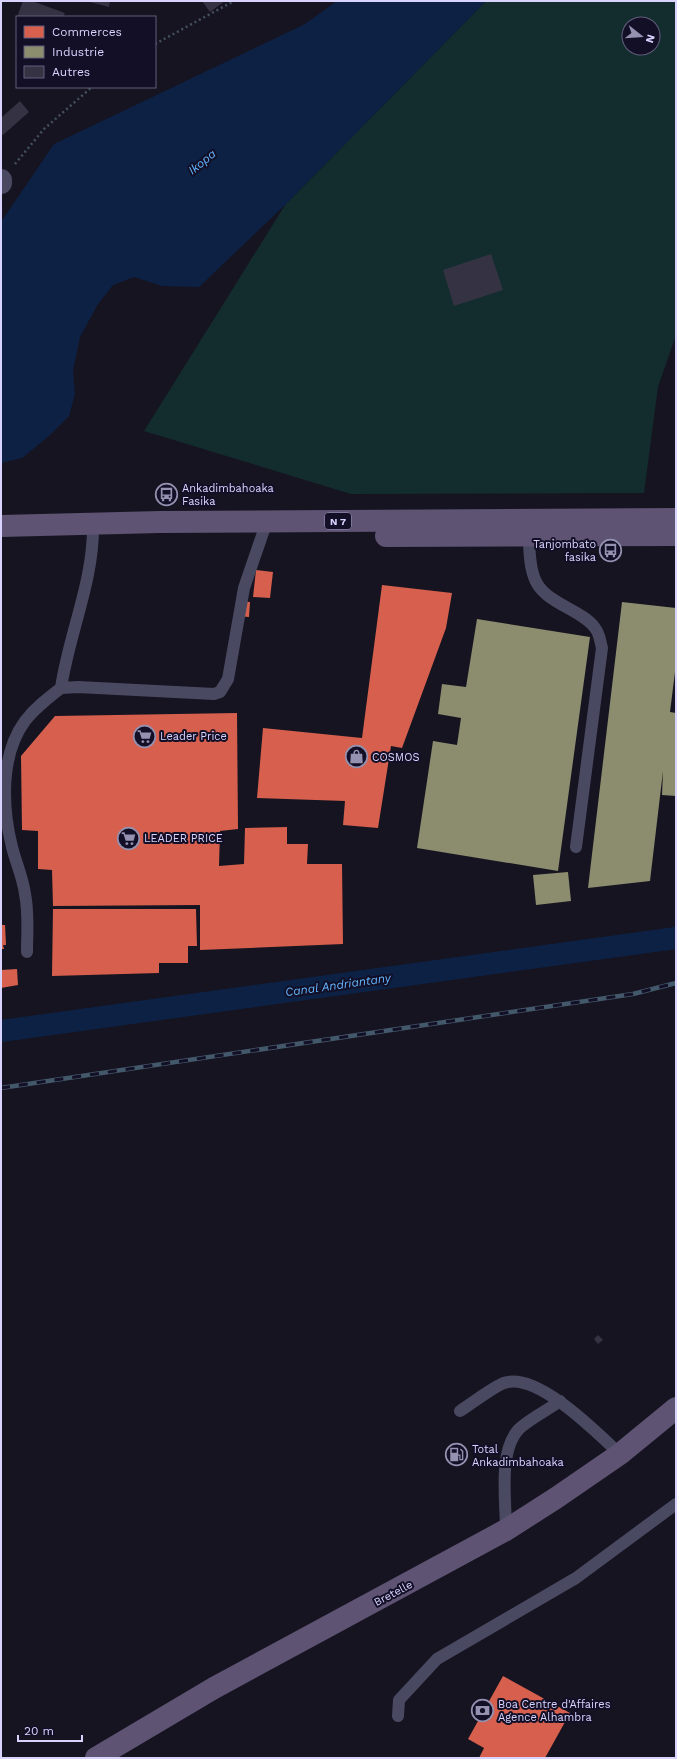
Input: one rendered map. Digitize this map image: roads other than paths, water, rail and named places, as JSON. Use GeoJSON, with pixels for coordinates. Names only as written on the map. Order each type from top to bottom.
{"type":"FeatureCollection","features":[{"type":"Feature","properties":{"kind":"main road","name":"N 7"},"geometry":{"type":"LineString","coordinates":[[529,528],[676,519]]}},
{"type":"Feature","properties":{"kind":"main road","name":"N 7"},"geometry":{"type":"LineString","coordinates":[[1,526],[93,531],[529,528],[676,535]]}},
{"type":"Feature","properties":{"kind":"main road","name":"N 7"},"geometry":{"type":"LineString","coordinates":[[1,540],[93,531]]}},
{"type":"Feature","properties":{"kind":"main road","name":"Bretelle"},"geometry":{"type":"LineString","coordinates":[[96,1758],[214,1688],[506,1530],[620,1454],[676,1408]]}},
{"type":"Feature","properties":{"kind":"lane"},"geometry":{"type":"LineString","coordinates":[[529,528],[534,578],[541,588],[555,601],[588,621],[595,627],[600,636],[602,648],[576,847]]}},
{"type":"Feature","properties":{"kind":"lane"},"geometry":{"type":"LineString","coordinates":[[27,952],[26,896],[12,846],[5,808],[6,768],[10,746],[24,722],[39,706],[61,688],[78,687],[214,694],[220,692],[228,679],[244,588],[265,529]]}},
{"type":"Feature","properties":{"kind":"lane"},"geometry":{"type":"LineString","coordinates":[[61,688],[80,613],[93,531]]}},
{"type":"Feature","properties":{"kind":"lane"},"geometry":{"type":"LineString","coordinates":[[460,1411],[504,1383],[517,1381],[537,1388],[560,1401],[620,1454]]}},
{"type":"Feature","properties":{"kind":"lane"},"geometry":{"type":"LineString","coordinates":[[506,1530],[505,1460],[510,1441],[520,1428],[560,1401]]}},
{"type":"Feature","properties":{"kind":"lane"},"geometry":{"type":"LineString","coordinates":[[398,1716],[399,1700],[437,1659],[576,1578],[676,1504]]}},
{"type":"Feature","properties":{"kind":"water","name":"Ikopa"},"geometry":{"type":"Polygon","coordinates":[[[337,1],[486,1],[285,205],[199,287],[162,286],[134,277],[113,285],[98,304],[80,337],[73,371],[75,394],[69,416],[49,436],[22,458],[1,463],[1,222],[54,144],[305,24],[337,1]]]}},
{"type":"Feature","properties":{"kind":"waterway","name":"Canal Andriantany"},"geometry":{"type":"LineString","coordinates":[[1,1031],[676,938]]}},
{"type":"Feature","properties":{"kind":"railway"},"geometry":{"type":"LineString","coordinates":[[1,1088],[633,994],[676,983]]}},
{"type":"Feature","properties":{"kind":"place","name":"Ankadimbahoaka Fasika"},"geometry":{"type":"Point","coordinates":[166,494]}},
{"type":"Feature","properties":{"kind":"place","name":"Tanjombato fasika"},"geometry":{"type":"Point","coordinates":[611,550]}},
{"type":"Feature","properties":{"kind":"place","name":"Leader Price"},"geometry":{"type":"Point","coordinates":[145,736]}},
{"type":"Feature","properties":{"kind":"place","name":"COSMOS"},"geometry":{"type":"Point","coordinates":[357,757]}},
{"type":"Feature","properties":{"kind":"place","name":"LEADER PRICE"},"geometry":{"type":"Point","coordinates":[129,838]}},
{"type":"Feature","properties":{"kind":"place","name":"Total Ankadimbahoaka"},"geometry":{"type":"Point","coordinates":[457,1455]}},
{"type":"Feature","properties":{"kind":"place","name":"Boa Centre d'Affaires Agence Alhambra"},"geometry":{"type":"Point","coordinates":[483,1710]}}]}
